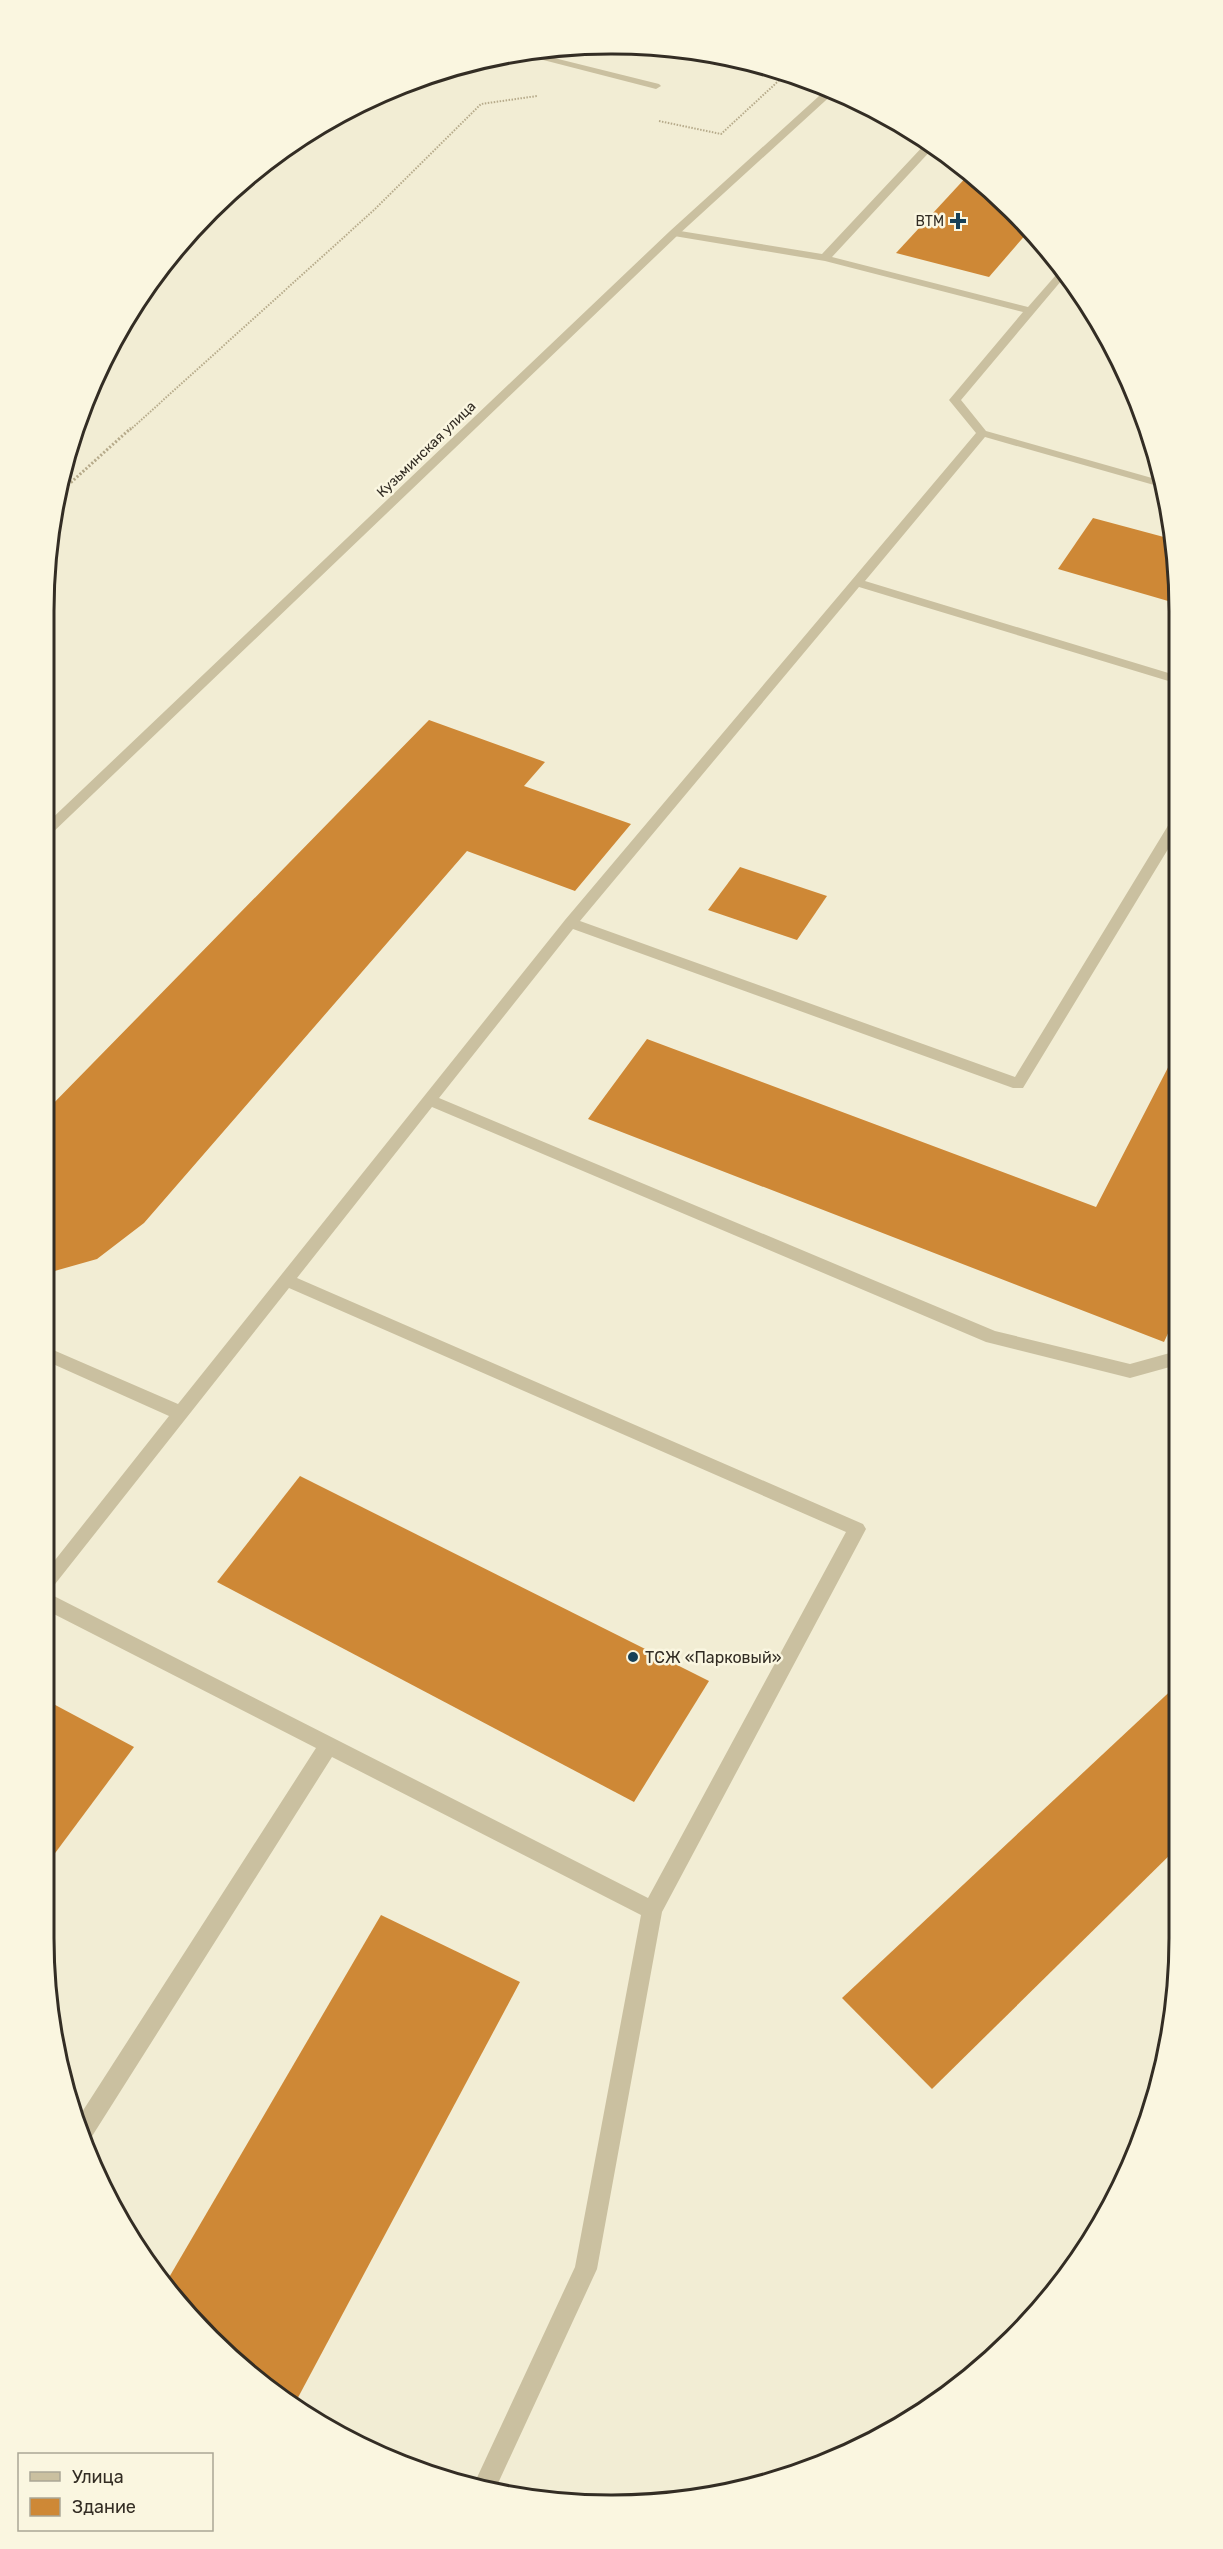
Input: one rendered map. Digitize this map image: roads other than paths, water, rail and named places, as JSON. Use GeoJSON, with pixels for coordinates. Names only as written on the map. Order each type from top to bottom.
{"type":"FeatureCollection","features":[{"type":"Feature","properties":{"kind":"street"},"geometry":{"type":"LineString","coordinates":[[545,58],[656,86]]}},
{"type":"Feature","properties":{"kind":"street","name":"Кузьминская улица"},"geometry":{"type":"LineString","coordinates":[[54,823],[674,233],[824,96]]}},
{"type":"Feature","properties":{"kind":"street"},"geometry":{"type":"LineString","coordinates":[[825,258],[925,151]]}},
{"type":"Feature","properties":{"kind":"street"},"geometry":{"type":"LineString","coordinates":[[674,233],[825,258],[1030,311]]}},
{"type":"Feature","properties":{"kind":"street"},"geometry":{"type":"LineString","coordinates":[[1058,278],[955,400],[982,433],[1153,482]]}},
{"type":"Feature","properties":{"kind":"street"},"geometry":{"type":"LineString","coordinates":[[54,1574],[570,923],[982,433]]}},
{"type":"Feature","properties":{"kind":"street"},"geometry":{"type":"LineString","coordinates":[[856,582],[1169,678]]}},
{"type":"Feature","properties":{"kind":"street"},"geometry":{"type":"LineString","coordinates":[[570,923],[1018,1084],[1169,836]]}},
{"type":"Feature","properties":{"kind":"street"},"geometry":{"type":"LineString","coordinates":[[429,1100],[992,1338],[1130,1371],[1169,1360]]}},
{"type":"Feature","properties":{"kind":"street"},"geometry":{"type":"LineString","coordinates":[[286,1280],[857,1529],[652,1910],[586,2269],[487,2481]]}},
{"type":"Feature","properties":{"kind":"street"},"geometry":{"type":"LineString","coordinates":[[54,1357],[180,1413]]}},
{"type":"Feature","properties":{"kind":"street"},"geometry":{"type":"LineString","coordinates":[[54,1605],[652,1910]]}},
{"type":"Feature","properties":{"kind":"street"},"geometry":{"type":"LineString","coordinates":[[87,2124],[328,1746]]}},
{"type":"Feature","properties":{"kind":"place","name":"ВТМ"},"geometry":{"type":"Point","coordinates":[958,221]}},
{"type":"Feature","properties":{"kind":"place","name":"ТСЖ «Парковый»"},"geometry":{"type":"Point","coordinates":[633,1657]}}]}
